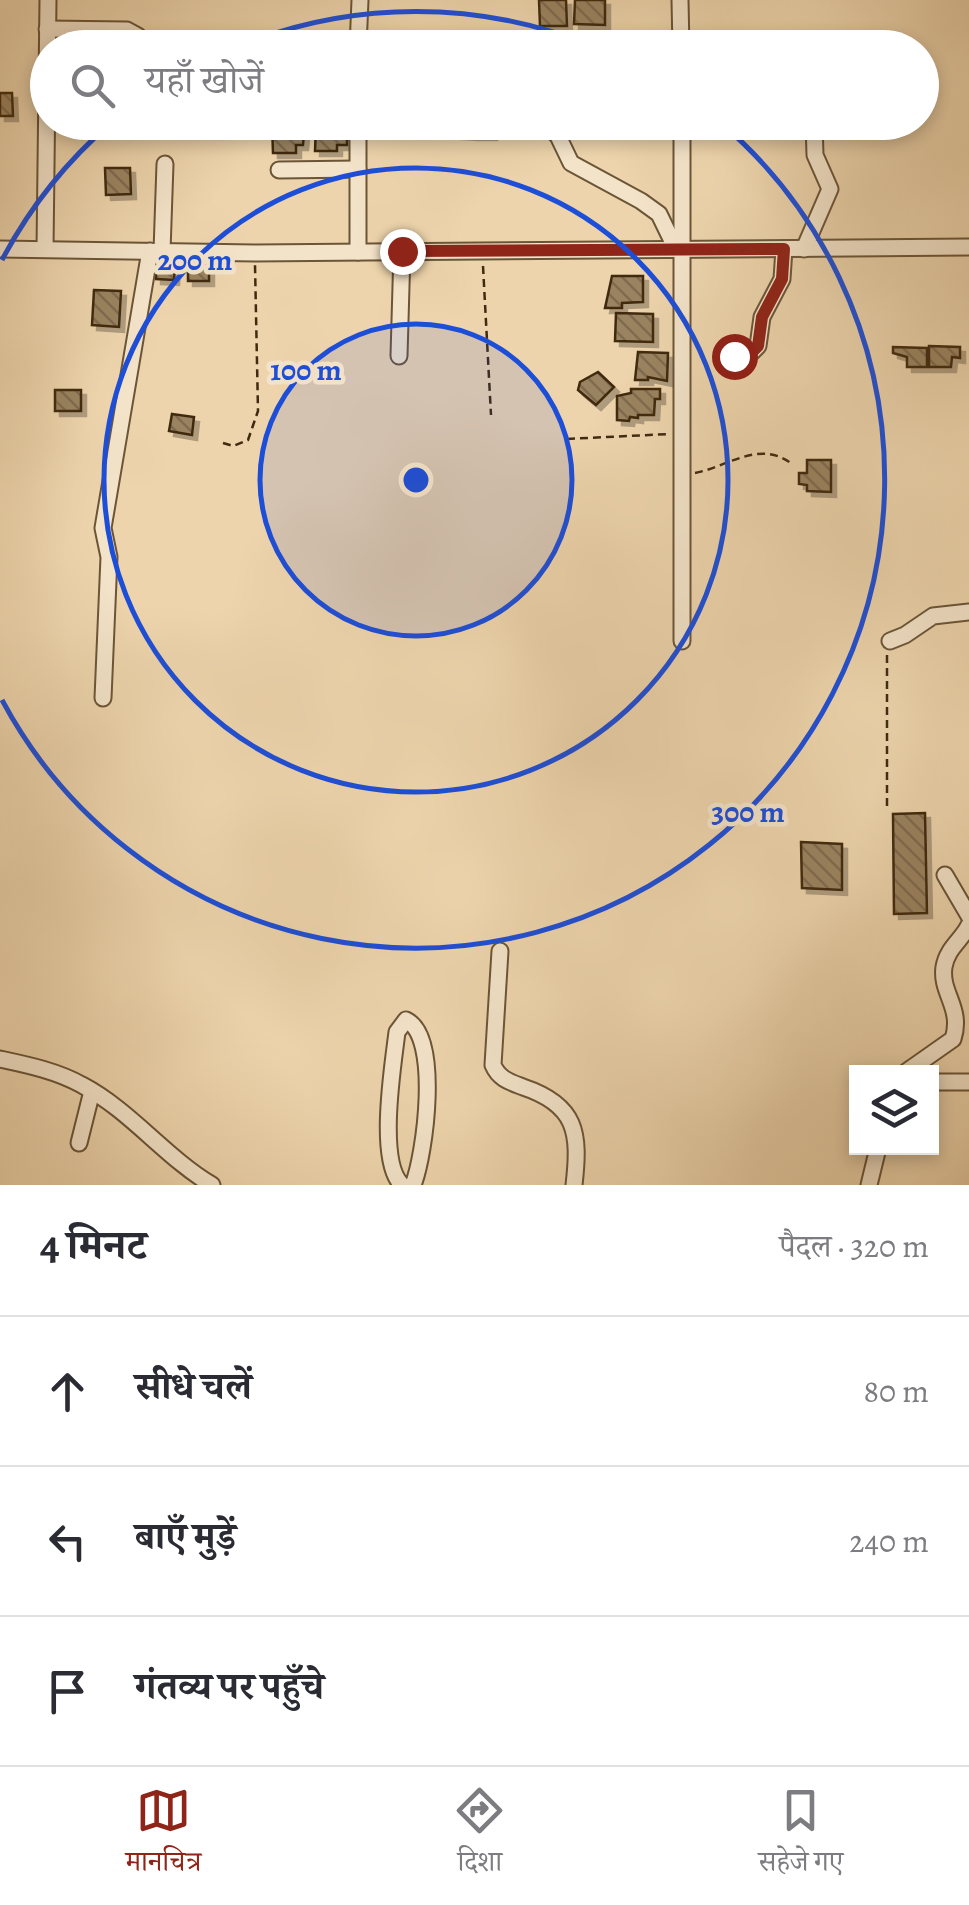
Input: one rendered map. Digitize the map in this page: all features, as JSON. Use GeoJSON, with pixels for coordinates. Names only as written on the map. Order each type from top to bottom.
{"type":"FeatureCollection","features":[{"type":"Feature","properties":{"kind":"street"},"geometry":{"type":"LineString","coordinates":[[48,0],[46,29],[127,30]]}},
{"type":"Feature","properties":{"kind":"street"},"geometry":{"type":"LineString","coordinates":[[359,30],[360,0]]}},
{"type":"Feature","properties":{"kind":"street"},"geometry":{"type":"LineString","coordinates":[[680,0],[680,30]]}},
{"type":"Feature","properties":{"kind":"street"},"geometry":{"type":"LineString","coordinates":[[44,249],[45,140]]}},
{"type":"Feature","properties":{"kind":"street"},"geometry":{"type":"LineString","coordinates":[[358,140],[358,252]]}},
{"type":"Feature","properties":{"kind":"street"},"geometry":{"type":"LineString","coordinates":[[560,140],[571,162],[659,214],[680,249]]}},
{"type":"Feature","properties":{"kind":"street"},"geometry":{"type":"LineString","coordinates":[[682,140],[682,640]]}},
{"type":"Feature","properties":{"kind":"street"},"geometry":{"type":"LineString","coordinates":[[804,249],[830,189],[815,155],[815,140]]}},
{"type":"Feature","properties":{"kind":"street"},"geometry":{"type":"LineString","coordinates":[[104,698],[109,557],[103,528],[156,251],[165,164]]}},
{"type":"Feature","properties":{"kind":"street"},"geometry":{"type":"LineString","coordinates":[[279,170],[358,169]]}},
{"type":"Feature","properties":{"kind":"street"},"geometry":{"type":"LineString","coordinates":[[0,250],[255,253],[969,247]]}},
{"type":"Feature","properties":{"kind":"street"},"geometry":{"type":"LineString","coordinates":[[734,356],[752,352],[758,346],[762,317],[782,279],[784,249]]}},
{"type":"Feature","properties":{"kind":"street"},"geometry":{"type":"LineString","coordinates":[[399,356],[402,251]]}},
{"type":"Feature","properties":{"kind":"street"},"geometry":{"type":"LineString","coordinates":[[890,640],[906,636],[933,616],[969,612]]}},
{"type":"Feature","properties":{"kind":"street"},"geometry":{"type":"LineString","coordinates":[[945,874],[969,916]]}},
{"type":"Feature","properties":{"kind":"street"},"geometry":{"type":"LineString","coordinates":[[916,1065],[953,1039],[956,1012],[943,970],[951,946],[969,925]]}},
{"type":"Feature","properties":{"kind":"street"},"geometry":{"type":"LineString","coordinates":[[500,951],[493,1065],[498,1075],[540,1092],[564,1110],[576,1135],[574,1185]]}},
{"type":"Feature","properties":{"kind":"street"},"geometry":{"type":"LineString","coordinates":[[402,1185],[392,1172],[389,1138],[397,1032],[406,1020],[415,1026],[427,1056],[420,1164],[412,1185]]}},
{"type":"Feature","properties":{"kind":"street"},"geometry":{"type":"LineString","coordinates":[[0,1059],[60,1075],[92,1091],[212,1185]]}},
{"type":"Feature","properties":{"kind":"street"},"geometry":{"type":"LineString","coordinates":[[939,1082],[969,1082]]}},
{"type":"Feature","properties":{"kind":"street"},"geometry":{"type":"LineString","coordinates":[[79,1143],[92,1091]]}},
{"type":"Feature","properties":{"kind":"street"},"geometry":{"type":"LineString","coordinates":[[869,1185],[876,1155]]}},
{"type":"Feature","properties":{"kind":"path"},"geometry":{"type":"LineString","coordinates":[[482,250],[492,415]]}},
{"type":"Feature","properties":{"kind":"path"},"geometry":{"type":"LineString","coordinates":[[223,443],[233,446],[248,440],[258,411],[255,253]]}},
{"type":"Feature","properties":{"kind":"path"},"geometry":{"type":"LineString","coordinates":[[566,439],[682,434]]}},
{"type":"Feature","properties":{"kind":"path"},"geometry":{"type":"LineString","coordinates":[[683,473],[701,472],[747,455],[774,456],[792,464]]}},
{"type":"Feature","properties":{"kind":"path"},"geometry":{"type":"LineString","coordinates":[[887,806],[886,666],[890,640]]}},
{"type":"Feature","properties":{"kind":"building"},"geometry":{"type":"Polygon","coordinates":[[[539,0],[566,0],[567,26],[540,26],[539,0]]]}},
{"type":"Feature","properties":{"kind":"building"},"geometry":{"type":"Polygon","coordinates":[[[575,0],[605,0],[605,25],[574,24],[575,0]]]}},
{"type":"Feature","properties":{"kind":"building"},"geometry":{"type":"Polygon","coordinates":[[[0,93],[12,93],[13,116],[0,116],[0,93]]]}},
{"type":"Feature","properties":{"kind":"building"},"geometry":{"type":"Polygon","coordinates":[[[273,140],[303,140],[303,145],[296,145],[296,153],[273,153],[273,140]]]}},
{"type":"Feature","properties":{"kind":"building"},"geometry":{"type":"Polygon","coordinates":[[[315,140],[347,140],[347,145],[337,145],[337,151],[315,151],[315,140]]]}},
{"type":"Feature","properties":{"kind":"building"},"geometry":{"type":"Polygon","coordinates":[[[105,168],[130,168],[131,194],[106,195],[105,168]]]}},
{"type":"Feature","properties":{"kind":"building"},"geometry":{"type":"Polygon","coordinates":[[[156,265],[175,266],[174,280],[156,279],[156,265]]]}},
{"type":"Feature","properties":{"kind":"building"},"geometry":{"type":"Polygon","coordinates":[[[209,265],[209,281],[188,281],[188,266],[209,265]]]}},
{"type":"Feature","properties":{"kind":"building"},"geometry":{"type":"Polygon","coordinates":[[[612,276],[643,276],[643,302],[605,308],[612,276]]]}},
{"type":"Feature","properties":{"kind":"building"},"geometry":{"type":"Polygon","coordinates":[[[94,290],[121,291],[119,327],[92,325],[94,290]]]}},
{"type":"Feature","properties":{"kind":"building"},"geometry":{"type":"Polygon","coordinates":[[[616,313],[653,314],[653,342],[615,341],[616,313]]]}},
{"type":"Feature","properties":{"kind":"building"},"geometry":{"type":"Polygon","coordinates":[[[929,346],[960,347],[960,358],[952,357],[951,367],[929,367],[929,346]]]}},
{"type":"Feature","properties":{"kind":"building"},"geometry":{"type":"Polygon","coordinates":[[[893,347],[927,348],[927,367],[907,367],[907,357],[893,353],[893,347]]]}},
{"type":"Feature","properties":{"kind":"building"},"geometry":{"type":"Polygon","coordinates":[[[638,352],[668,353],[667,381],[648,377],[635,380],[638,352]]]}},
{"type":"Feature","properties":{"kind":"building"},"geometry":{"type":"Polygon","coordinates":[[[598,372],[614,387],[596,405],[578,390],[580,382],[598,372]]]}},
{"type":"Feature","properties":{"kind":"building"},"geometry":{"type":"Polygon","coordinates":[[[631,389],[660,389],[654,415],[617,420],[617,396],[631,393],[631,389]]]}},
{"type":"Feature","properties":{"kind":"building"},"geometry":{"type":"Polygon","coordinates":[[[55,390],[81,390],[81,411],[55,411],[55,390]]]}},
{"type":"Feature","properties":{"kind":"building"},"geometry":{"type":"Polygon","coordinates":[[[172,414],[194,417],[192,435],[169,431],[172,414]]]}},
{"type":"Feature","properties":{"kind":"building"},"geometry":{"type":"Polygon","coordinates":[[[807,460],[831,460],[831,492],[807,491],[807,485],[799,484],[799,473],[807,473],[807,460]]]}},
{"type":"Feature","properties":{"kind":"building"},"geometry":{"type":"Polygon","coordinates":[[[925,813],[927,913],[894,914],[893,814],[925,813]]]}},
{"type":"Feature","properties":{"kind":"building"},"geometry":{"type":"Polygon","coordinates":[[[801,842],[842,844],[842,890],[802,888],[801,842]]]}},
{"type":"Feature","properties":{"kind":"route"},"geometry":{"type":"LineString","coordinates":[[402,251],[784,249],[782,279],[762,317],[758,346],[752,352],[734,356]]}}]}
